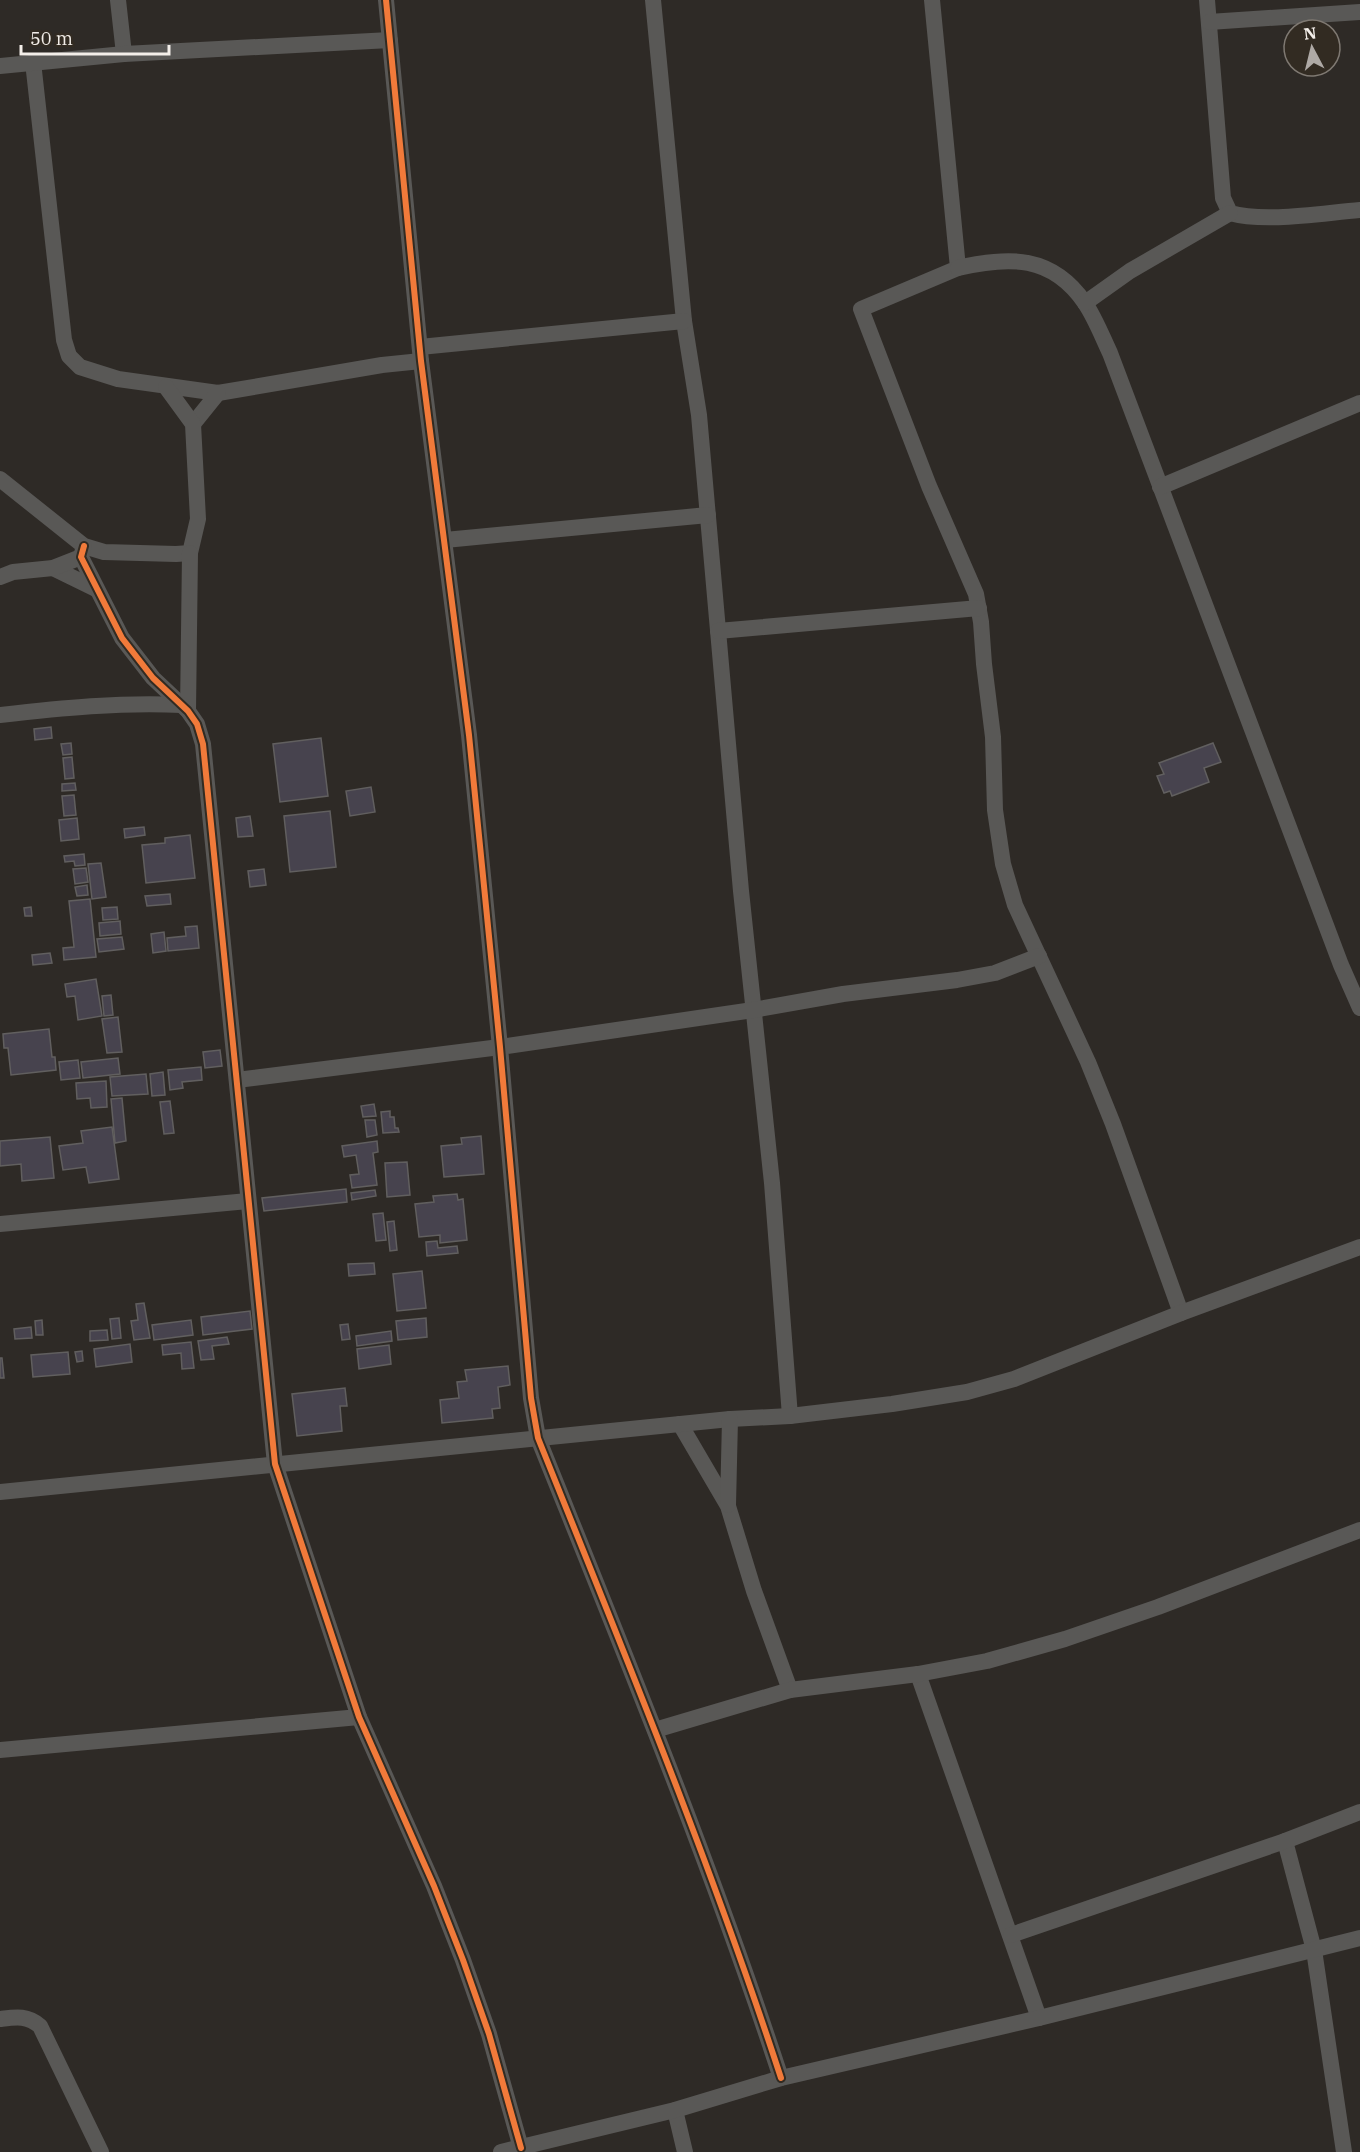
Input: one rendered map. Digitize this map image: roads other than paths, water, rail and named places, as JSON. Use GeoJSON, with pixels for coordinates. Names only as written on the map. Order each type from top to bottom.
{"type":"FeatureCollection","features":[{"type":"Feature","properties":{"kind":"street"},"geometry":{"type":"LineString","coordinates":[[118,0],[124,54]]}},
{"type":"Feature","properties":{"kind":"street"},"geometry":{"type":"LineString","coordinates":[[386,0],[421,354],[469,735],[500,1047],[527,1376],[538,1438],[655,1730],[745,1970],[781,2078]]}},
{"type":"Feature","properties":{"kind":"street"},"geometry":{"type":"LineString","coordinates":[[653,0],[684,321],[699,415],[753,1010],[772,1183],[790,1416]]}},
{"type":"Feature","properties":{"kind":"street"},"geometry":{"type":"LineString","coordinates":[[932,0],[958,268]]}},
{"type":"Feature","properties":{"kind":"street"},"geometry":{"type":"LineString","coordinates":[[1207,0],[1223,198],[1230,213]]}},
{"type":"Feature","properties":{"kind":"street"},"geometry":{"type":"LineString","coordinates":[[1209,22],[1360,12]]}},
{"type":"Feature","properties":{"kind":"street"},"geometry":{"type":"LineString","coordinates":[[0,66],[124,54],[390,40]]}},
{"type":"Feature","properties":{"kind":"street"},"geometry":{"type":"LineString","coordinates":[[33,62],[62,318],[69,356],[80,367],[118,379],[218,393],[382,365],[421,354],[684,321]]}},
{"type":"Feature","properties":{"kind":"street"},"geometry":{"type":"LineString","coordinates":[[1084,303],[1130,271],[1230,213],[1242,216],[1270,216],[1360,210]]}},
{"type":"Feature","properties":{"kind":"street"},"geometry":{"type":"LineString","coordinates":[[1181,1313],[1113,1124],[1088,1062],[1015,905],[1003,864],[995,810],[993,737],[976,594],[928,486],[861,309],[958,268],[988,261],[1006,260],[1045,267],[1065,280],[1084,303],[1110,353],[1341,965],[1360,1008]]}},
{"type":"Feature","properties":{"kind":"street"},"geometry":{"type":"LineString","coordinates":[[166,387],[193,424],[198,519],[190,552],[185,708]]}},
{"type":"Feature","properties":{"kind":"street"},"geometry":{"type":"LineString","coordinates":[[193,424],[218,393]]}},
{"type":"Feature","properties":{"kind":"street"},"geometry":{"type":"LineString","coordinates":[[1160,487],[1360,403]]}},
{"type":"Feature","properties":{"kind":"street"},"geometry":{"type":"LineString","coordinates":[[0,479],[69,536],[82,551],[96,589],[113,623],[153,678],[185,708],[197,724],[203,744],[275,1464],[359,1717],[434,1886],[464,1960],[489,2034],[521,2148]]}},
{"type":"Feature","properties":{"kind":"street"},"geometry":{"type":"LineString","coordinates":[[445,540],[708,515]]}},
{"type":"Feature","properties":{"kind":"street"},"geometry":{"type":"LineString","coordinates":[[0,577],[13,572],[53,568],[82,551],[176,554],[190,552]]}},
{"type":"Feature","properties":{"kind":"street"},"geometry":{"type":"LineString","coordinates":[[53,568],[96,589]]}},
{"type":"Feature","properties":{"kind":"street"},"geometry":{"type":"LineString","coordinates":[[718,631],[979,608]]}},
{"type":"Feature","properties":{"kind":"street"},"geometry":{"type":"LineString","coordinates":[[0,715],[138,703],[185,708]]}},
{"type":"Feature","properties":{"kind":"street"},"geometry":{"type":"LineString","coordinates":[[237,1080],[500,1047],[753,1010],[843,994],[957,980],[995,973],[1039,956]]}},
{"type":"Feature","properties":{"kind":"street"},"geometry":{"type":"LineString","coordinates":[[0,1224],[248,1201]]}},
{"type":"Feature","properties":{"kind":"street"},"geometry":{"type":"LineString","coordinates":[[0,1492],[730,1419],[790,1416],[892,1404],[967,1392],[1014,1379],[1181,1313],[1360,1247]]}},
{"type":"Feature","properties":{"kind":"street"},"geometry":{"type":"LineString","coordinates":[[728,1506],[730,1419]]}},
{"type":"Feature","properties":{"kind":"street"},"geometry":{"type":"LineString","coordinates":[[680,1424],[728,1506],[754,1591],[790,1690]]}},
{"type":"Feature","properties":{"kind":"street"},"geometry":{"type":"LineString","coordinates":[[655,1730],[790,1690],[918,1674],[987,1661],[1065,1639],[1158,1607],[1360,1530]]}},
{"type":"Feature","properties":{"kind":"street"},"geometry":{"type":"LineString","coordinates":[[918,1674],[1039,2018]]}},
{"type":"Feature","properties":{"kind":"street"},"geometry":{"type":"LineString","coordinates":[[0,1750],[359,1717]]}},
{"type":"Feature","properties":{"kind":"street"},"geometry":{"type":"LineString","coordinates":[[1011,1935],[1285,1841],[1360,1812]]}},
{"type":"Feature","properties":{"kind":"street"},"geometry":{"type":"LineString","coordinates":[[1285,1841],[1314,1950],[1344,2152]]}},
{"type":"Feature","properties":{"kind":"street"},"geometry":{"type":"LineString","coordinates":[[501,2152],[675,2110],[781,2078],[1039,2018],[1360,1938]]}},
{"type":"Feature","properties":{"kind":"street"},"geometry":{"type":"LineString","coordinates":[[0,2019],[24,2017],[32,2019],[40,2026],[101,2152]]}},
{"type":"Feature","properties":{"kind":"street"},"geometry":{"type":"LineString","coordinates":[[675,2110],[685,2152]]}}]}
